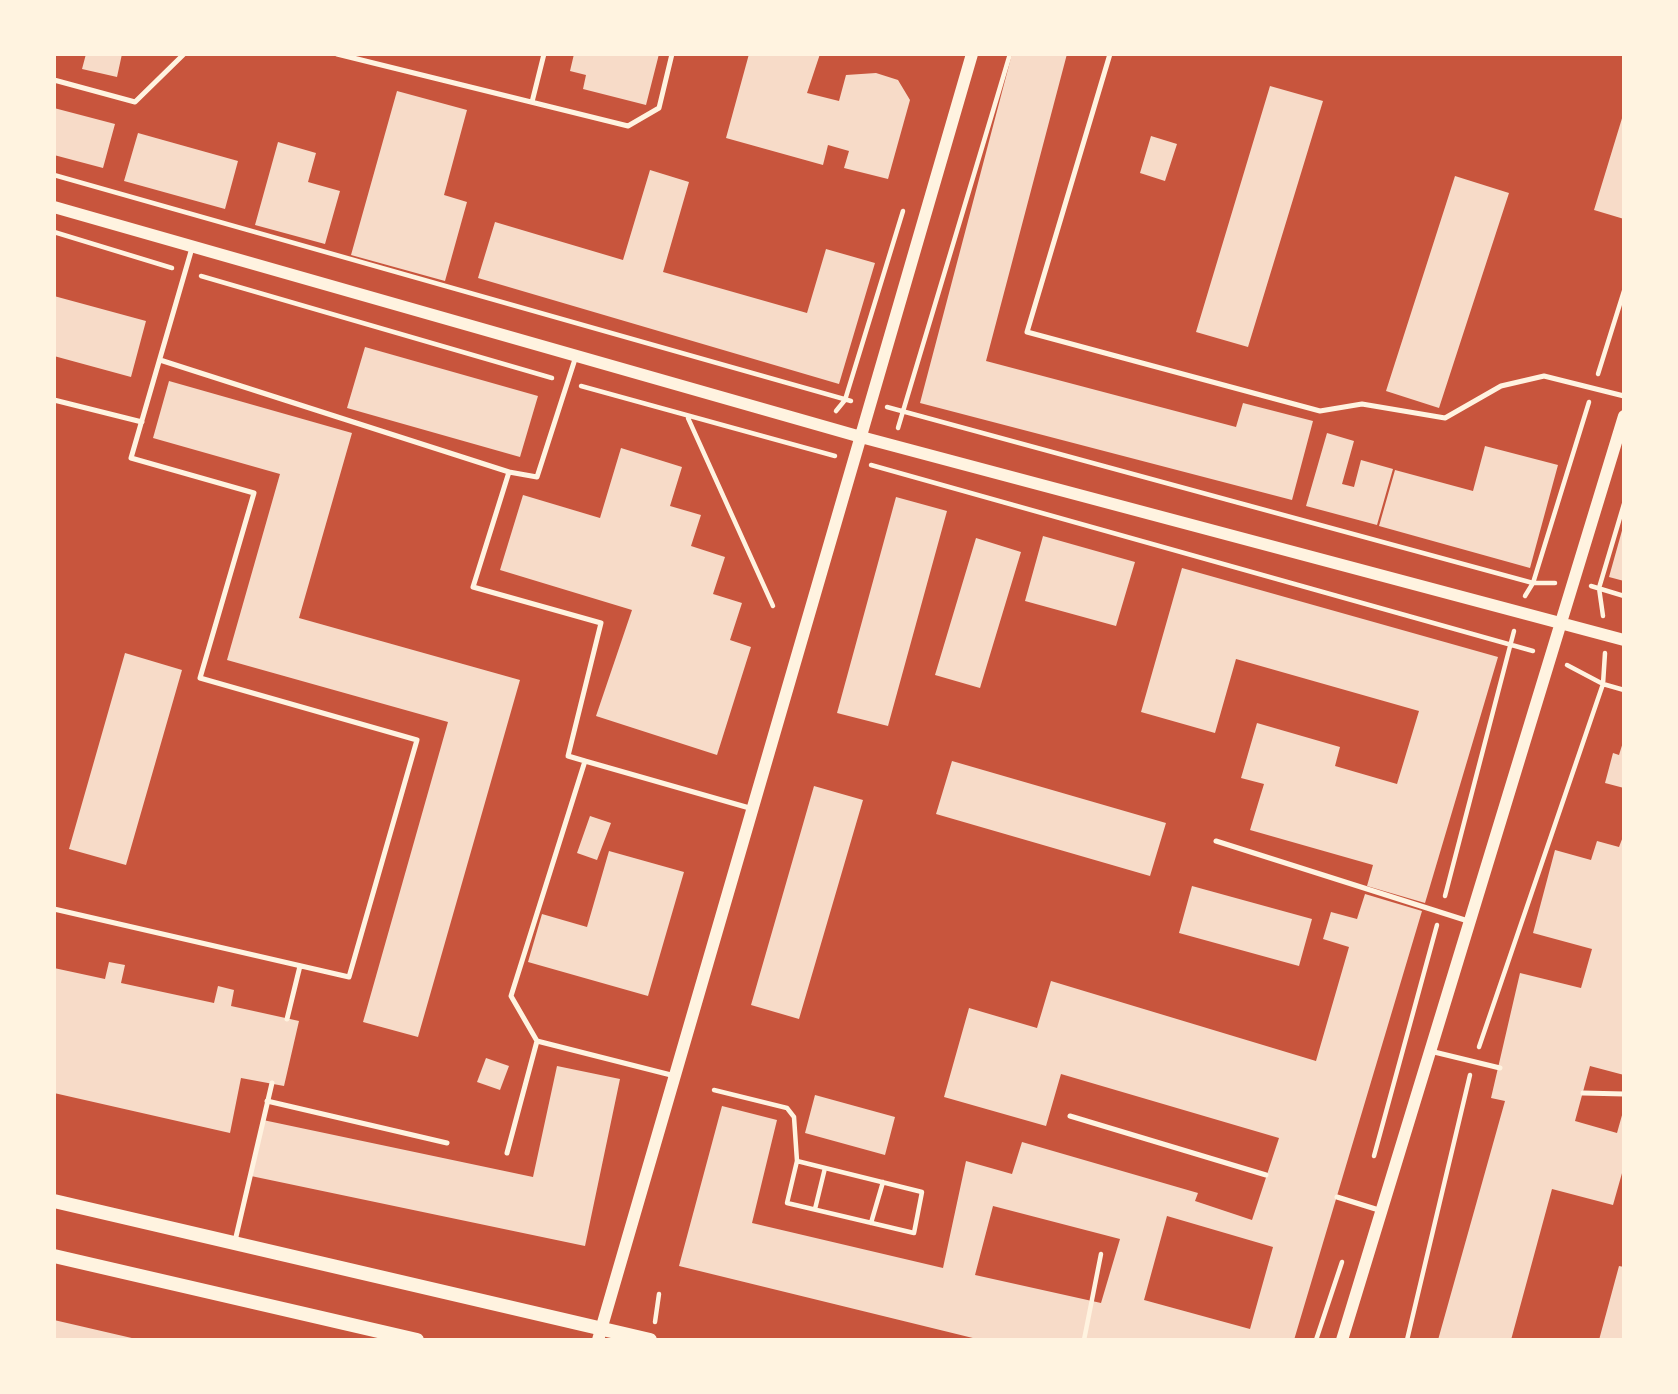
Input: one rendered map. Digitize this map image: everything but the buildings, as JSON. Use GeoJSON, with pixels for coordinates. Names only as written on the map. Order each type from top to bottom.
{"type":"FeatureCollection","features":[{"type":"Feature","properties":{"kind":"main road"},"geometry":{"type":"LineString","coordinates":[[54,1201],[235,1241],[600,1333],[650,1340]]}},
{"type":"Feature","properties":{"kind":"main road"},"geometry":{"type":"LineString","coordinates":[[54,1256],[417,1340]]}},
{"type":"Feature","properties":{"kind":"street"},"geometry":{"type":"LineString","coordinates":[[600,1333],[972,54]]}},
{"type":"Feature","properties":{"kind":"street"},"geometry":{"type":"LineString","coordinates":[[54,206],[861,437],[1624,640]]}},
{"type":"Feature","properties":{"kind":"street"},"geometry":{"type":"LineString","coordinates":[[1342,1340],[1624,416]]}},
{"type":"Feature","properties":{"kind":"lane"},"geometry":{"type":"LineString","coordinates":[[54,80],[135,102],[184,54]]}},
{"type":"Feature","properties":{"kind":"lane"},"geometry":{"type":"LineString","coordinates":[[337,54],[360,57],[628,126],[659,108],[673,54]]}},
{"type":"Feature","properties":{"kind":"lane"},"geometry":{"type":"LineString","coordinates":[[531,103],[544,54]]}},
{"type":"Feature","properties":{"kind":"lane"},"geometry":{"type":"LineString","coordinates":[[1110,54],[1027,332],[1320,411],[1362,404],[1445,418],[1501,386],[1544,376],[1624,396]]}},
{"type":"Feature","properties":{"kind":"lane"},"geometry":{"type":"LineString","coordinates":[[54,909],[349,977],[417,740],[200,678],[254,493],[131,458],[193,246]]}},
{"type":"Feature","properties":{"kind":"lane"},"geometry":{"type":"LineString","coordinates":[[159,359],[509,471],[537,477],[577,356]]}},
{"type":"Feature","properties":{"kind":"lane"},"geometry":{"type":"LineString","coordinates":[[54,400],[142,422]]}},
{"type":"Feature","properties":{"kind":"lane"},"geometry":{"type":"LineString","coordinates":[[509,471],[473,587],[601,623],[568,756],[752,809]]}},
{"type":"Feature","properties":{"kind":"lane"},"geometry":{"type":"LineString","coordinates":[[585,761],[510,996],[537,1041],[675,1076]]}},
{"type":"Feature","properties":{"kind":"lane"},"geometry":{"type":"LineString","coordinates":[[1216,841],[1471,922]]}},
{"type":"Feature","properties":{"kind":"lane"},"geometry":{"type":"LineString","coordinates":[[287,1019],[300,966]]}},
{"type":"Feature","properties":{"kind":"lane"},"geometry":{"type":"LineString","coordinates":[[507,1153],[537,1041]]}},
{"type":"Feature","properties":{"kind":"lane"},"geometry":{"type":"LineString","coordinates":[[1430,1051],[1500,1068]]}},
{"type":"Feature","properties":{"kind":"lane"},"geometry":{"type":"LineString","coordinates":[[235,1241],[272,1083]]}},
{"type":"Feature","properties":{"kind":"lane"},"geometry":{"type":"LineString","coordinates":[[1583,1093],[1624,1094]]}},
{"type":"Feature","properties":{"kind":"lane"},"geometry":{"type":"LineString","coordinates":[[267,1101],[447,1143]]}},
{"type":"Feature","properties":{"kind":"lane"},"geometry":{"type":"LineString","coordinates":[[1070,1116],[1266,1175]]}},
{"type":"Feature","properties":{"kind":"lane"},"geometry":{"type":"LineString","coordinates":[[1337,1197],[1382,1211]]}},
{"type":"Feature","properties":{"kind":"path"},"geometry":{"type":"LineString","coordinates":[[1010,54],[886,469],[1513,643],[1372,1165]]}},
{"type":"Feature","properties":{"kind":"path"},"geometry":{"type":"LineString","coordinates":[[54,174],[845,400],[906,200]]}},
{"type":"Feature","properties":{"kind":"path"},"geometry":{"type":"LineString","coordinates":[[54,232],[568,383],[817,452]]}},
{"type":"Feature","properties":{"kind":"path"},"geometry":{"type":"LineString","coordinates":[[904,411],[1533,583],[1624,291]]}},
{"type":"Feature","properties":{"kind":"path"},"geometry":{"type":"LineString","coordinates":[[688,417],[773,606]]}},
{"type":"Feature","properties":{"kind":"path"},"geometry":{"type":"LineString","coordinates":[[1407,1340],[1474,1062],[1603,684],[1606,635],[1599,588],[1624,504]]}},
{"type":"Feature","properties":{"kind":"path"},"geometry":{"type":"LineString","coordinates":[[714,1090],[787,1108],[794,1117],[797,1161],[787,1203],[914,1233],[922,1192],[797,1161]]}},
{"type":"Feature","properties":{"kind":"path"},"geometry":{"type":"LineString","coordinates":[[815,1209],[825,1168]]}},
{"type":"Feature","properties":{"kind":"path"},"geometry":{"type":"LineString","coordinates":[[871,1223],[883,1182]]}},
{"type":"Feature","properties":{"kind":"path"},"geometry":{"type":"LineString","coordinates":[[1084,1340],[1101,1254]]}},
{"type":"Feature","properties":{"kind":"path"},"geometry":{"type":"LineString","coordinates":[[1316,1340],[1345,1254]]}},
{"type":"Feature","properties":{"kind":"path"},"geometry":{"type":"LineString","coordinates":[[656,1315],[659,1294]]}}]}
